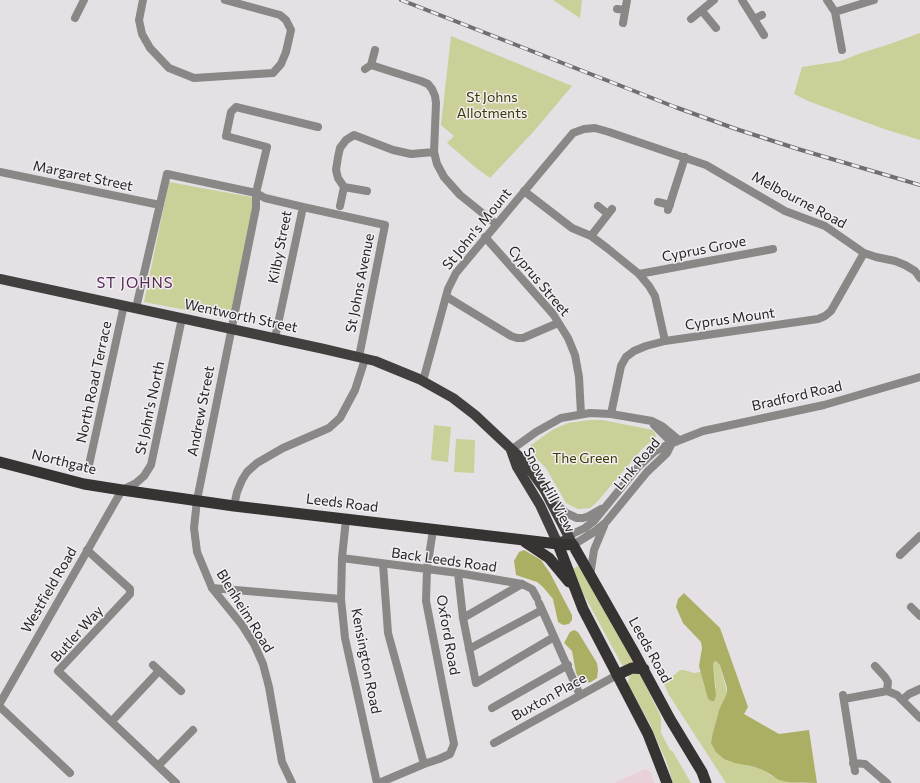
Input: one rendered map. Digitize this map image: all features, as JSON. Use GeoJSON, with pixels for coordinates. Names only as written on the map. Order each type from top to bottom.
{"type":"FeatureCollection","features":[{"type":"Feature","properties":{"kind":"highway","name":"Northgate"},"geometry":{"type":"LineString","coordinates":[[0,462],[84,484],[122,490]]}},
{"type":"Feature","properties":{"kind":"highway","name":"Leeds Road"},"geometry":{"type":"LineString","coordinates":[[122,490],[234,506],[521,540],[558,544],[571,541],[590,577],[644,669],[672,724],[702,772],[706,783]]}},
{"type":"Feature","properties":{"kind":"highway"},"geometry":{"type":"LineString","coordinates":[[521,540],[549,558],[576,593]]}},
{"type":"Feature","properties":{"kind":"highway"},"geometry":{"type":"LineString","coordinates":[[558,544],[576,593],[594,631],[651,740],[667,783]]}},
{"type":"Feature","properties":{"kind":"highway"},"geometry":{"type":"LineString","coordinates":[[617,675],[634,667],[644,669]]}},
{"type":"Feature","properties":{"kind":"highway"},"geometry":{"type":"LineString","coordinates":[[702,772],[712,783]]}},
{"type":"Feature","properties":{"kind":"main road","name":"Wentworth Street"},"geometry":{"type":"LineString","coordinates":[[0,279],[231,328],[362,358]]}},
{"type":"Feature","properties":{"kind":"main road"},"geometry":{"type":"LineString","coordinates":[[362,358],[405,372],[453,398],[498,435],[512,450]]}},
{"type":"Feature","properties":{"kind":"main road","name":"Snow Hill View"},"geometry":{"type":"LineString","coordinates":[[512,450],[528,464],[547,494],[571,541]]}},
{"type":"Feature","properties":{"kind":"main road","name":"Snow Hill View"},"geometry":{"type":"LineString","coordinates":[[512,450],[517,467],[540,505],[558,544]]}},
{"type":"Feature","properties":{"kind":"street"},"geometry":{"type":"LineString","coordinates":[[75,18],[84,0]]}},
{"type":"Feature","properties":{"kind":"street"},"geometry":{"type":"LineString","coordinates":[[143,0],[139,20],[142,34],[150,48],[169,68],[194,78],[273,73],[281,64],[292,30],[286,20],[280,15],[225,0]]}},
{"type":"Feature","properties":{"kind":"street"},"geometry":{"type":"LineString","coordinates":[[623,23],[621,9],[627,0]]}},
{"type":"Feature","properties":{"kind":"street"},"geometry":{"type":"LineString","coordinates":[[691,19],[714,0]]}},
{"type":"Feature","properties":{"kind":"street"},"geometry":{"type":"LineString","coordinates":[[742,0],[758,17],[764,35]]}},
{"type":"Feature","properties":{"kind":"street"},"geometry":{"type":"LineString","coordinates":[[827,0],[835,12],[842,50]]}},
{"type":"Feature","properties":{"kind":"street"},"geometry":{"type":"LineString","coordinates":[[835,12],[874,0]]}},
{"type":"Feature","properties":{"kind":"street"},"geometry":{"type":"LineString","coordinates":[[702,11],[716,28]]}},
{"type":"Feature","properties":{"kind":"street"},"geometry":{"type":"LineString","coordinates":[[375,50],[368,67],[428,84],[435,96],[439,134],[434,152],[438,164],[444,176],[460,195],[496,224]]}},
{"type":"Feature","properties":{"kind":"street","name":"Andrew Street"},"geometry":{"type":"LineString","coordinates":[[197,500],[256,208],[256,193],[267,147],[226,136],[231,112],[236,107],[318,127]]}},
{"type":"Feature","properties":{"kind":"street"},"geometry":{"type":"LineString","coordinates":[[352,127],[354,136]]}},
{"type":"Feature","properties":{"kind":"street","name":"Melbourne Road"},"geometry":{"type":"LineString","coordinates":[[573,133],[584,129],[595,128],[706,164],[785,211],[825,226],[864,253],[876,258],[895,261],[905,265],[914,271],[920,278]]}},
{"type":"Feature","properties":{"kind":"street","name":"St John's Mount"},"geometry":{"type":"LineString","coordinates":[[423,381],[451,282],[456,273],[573,133]]}},
{"type":"Feature","properties":{"kind":"street"},"geometry":{"type":"LineString","coordinates":[[340,206],[344,187],[338,178],[336,170],[340,148],[346,140],[354,136],[393,150],[411,154],[434,152]]}},
{"type":"Feature","properties":{"kind":"street"},"geometry":{"type":"LineString","coordinates":[[658,202],[669,208],[685,157]]}},
{"type":"Feature","properties":{"kind":"street","name":"Margaret Street"},"geometry":{"type":"LineString","coordinates":[[0,172],[160,205]]}},
{"type":"Feature","properties":{"kind":"street","name":"Kilby Street"},"geometry":{"type":"LineString","coordinates":[[160,205],[167,174],[256,193],[265,198],[303,207],[275,338]]}},
{"type":"Feature","properties":{"kind":"street"},"geometry":{"type":"LineString","coordinates":[[344,187],[367,191]]}},
{"type":"Feature","properties":{"kind":"street"},"geometry":{"type":"LineString","coordinates":[[524,191],[572,228],[590,236],[620,257],[639,274],[655,296],[665,341]]}},
{"type":"Feature","properties":{"kind":"street"},"geometry":{"type":"LineString","coordinates":[[136,308],[160,205]]}},
{"type":"Feature","properties":{"kind":"street"},"geometry":{"type":"LineString","coordinates":[[590,236],[610,212],[598,206]]}},
{"type":"Feature","properties":{"kind":"street","name":"St Johns Avenue"},"geometry":{"type":"LineString","coordinates":[[303,207],[385,225],[362,358]]}},
{"type":"Feature","properties":{"kind":"street","name":"Cyprus Street"},"geometry":{"type":"LineString","coordinates":[[485,237],[553,314],[568,338],[575,355],[579,377],[581,414]]}},
{"type":"Feature","properties":{"kind":"street","name":"Cyprus Grove"},"geometry":{"type":"LineString","coordinates":[[639,274],[773,249]]}},
{"type":"Feature","properties":{"kind":"street","name":"Cyprus Mount"},"geometry":{"type":"LineString","coordinates":[[611,414],[621,366],[626,358],[634,351],[665,341],[818,319],[832,311],[864,253]]}},
{"type":"Feature","properties":{"kind":"street"},"geometry":{"type":"LineString","coordinates":[[447,297],[511,336],[517,338],[522,338],[558,323]]}},
{"type":"Feature","properties":{"kind":"street","name":"North Road Terrace"},"geometry":{"type":"LineString","coordinates":[[89,465],[124,305]]}},
{"type":"Feature","properties":{"kind":"street","name":"St John's North"},"geometry":{"type":"LineString","coordinates":[[122,490],[140,480],[151,465],[182,318]]}},
{"type":"Feature","properties":{"kind":"street"},"geometry":{"type":"LineString","coordinates":[[234,506],[237,492],[242,480],[247,472],[257,463],[283,448],[329,428],[340,418],[355,390],[362,358]]}},
{"type":"Feature","properties":{"kind":"street","name":"Bradford Road"},"geometry":{"type":"LineString","coordinates":[[676,442],[703,431],[824,405],[920,377]]}},
{"type":"Feature","properties":{"kind":"street"},"geometry":{"type":"LineString","coordinates":[[512,450],[561,418],[581,414],[599,413],[639,418],[648,421],[676,442]]}},
{"type":"Feature","properties":{"kind":"street","name":"Link Road"},"geometry":{"type":"LineString","coordinates":[[571,541],[594,521],[643,462],[658,449],[676,442]]}},
{"type":"Feature","properties":{"kind":"street","name":"Link Road"},"geometry":{"type":"LineString","coordinates":[[571,541],[594,532],[606,522],[647,472],[676,442]]}},
{"type":"Feature","properties":{"kind":"street","name":"Westfield Road"},"geometry":{"type":"LineString","coordinates":[[0,703],[122,490]]}},
{"type":"Feature","properties":{"kind":"street"},"geometry":{"type":"LineString","coordinates":[[547,494],[566,513],[579,518],[585,518],[592,515],[611,501]]}},
{"type":"Feature","properties":{"kind":"street","name":"Blenheim Road"},"geometry":{"type":"LineString","coordinates":[[197,500],[194,528],[197,552],[212,588],[242,625],[254,644],[263,664],[269,687],[282,762],[292,783]]}},
{"type":"Feature","properties":{"kind":"street","name":"Kensington Road"},"geometry":{"type":"LineString","coordinates":[[346,519],[342,558],[341,599],[345,638],[378,783]]}},
{"type":"Feature","properties":{"kind":"street"},"geometry":{"type":"LineString","coordinates":[[590,577],[595,545],[606,522]]}},
{"type":"Feature","properties":{"kind":"street","name":"Oxford Road"},"geometry":{"type":"LineString","coordinates":[[424,764],[450,754],[454,744],[426,601],[427,569],[433,530]]}},
{"type":"Feature","properties":{"kind":"street"},"geometry":{"type":"LineString","coordinates":[[900,555],[920,536]]}},
{"type":"Feature","properties":{"kind":"street","name":"Butler Way"},"geometry":{"type":"LineString","coordinates":[[87,550],[130,589],[130,594],[58,671],[112,721],[175,783]]}},
{"type":"Feature","properties":{"kind":"street","name":"Back Leeds Road"},"geometry":{"type":"LineString","coordinates":[[342,558],[458,573],[522,584]]}},
{"type":"Feature","properties":{"kind":"street"},"geometry":{"type":"LineString","coordinates":[[378,783],[424,764],[388,633],[383,564]]}},
{"type":"Feature","properties":{"kind":"street"},"geometry":{"type":"LineString","coordinates":[[458,573],[463,618],[476,682],[554,637]]}},
{"type":"Feature","properties":{"kind":"street"},"geometry":{"type":"LineString","coordinates":[[463,618],[522,584],[532,589],[568,665],[580,695]]}},
{"type":"Feature","properties":{"kind":"street"},"geometry":{"type":"LineString","coordinates":[[212,588],[341,599]]}},
{"type":"Feature","properties":{"kind":"street"},"geometry":{"type":"LineString","coordinates":[[469,649],[539,604]]}},
{"type":"Feature","properties":{"kind":"street"},"geometry":{"type":"LineString","coordinates":[[911,608],[920,616]]}},
{"type":"Feature","properties":{"kind":"street"},"geometry":{"type":"LineString","coordinates":[[492,708],[568,665]]}},
{"type":"Feature","properties":{"kind":"street"},"geometry":{"type":"LineString","coordinates":[[875,666],[888,682],[887,691]]}},
{"type":"Feature","properties":{"kind":"street"},"geometry":{"type":"LineString","coordinates":[[112,721],[156,668],[181,691]]}},
{"type":"Feature","properties":{"kind":"street","name":"Buxton Place"},"geometry":{"type":"LineString","coordinates":[[494,743],[617,675]]}},
{"type":"Feature","properties":{"kind":"street"},"geometry":{"type":"LineString","coordinates":[[902,700],[909,694],[920,689]]}},
{"type":"Feature","properties":{"kind":"street"},"geometry":{"type":"LineString","coordinates":[[887,783],[865,764],[854,767],[843,697],[887,691],[902,700],[920,718]]}},
{"type":"Feature","properties":{"kind":"street"},"geometry":{"type":"LineString","coordinates":[[0,707],[70,773]]}},
{"type":"Feature","properties":{"kind":"street"},"geometry":{"type":"LineString","coordinates":[[158,766],[193,730]]}},
{"type":"Feature","properties":{"kind":"shaded area"},"geometry":{"type":"Polygon","coordinates":[[[645,769],[651,773],[654,783],[614,783],[645,769]]]}},
{"type":"Feature","properties":{"kind":"green space"},"geometry":{"type":"Polygon","coordinates":[[[553,0],[582,0],[580,18],[553,0]]]}},
{"type":"Feature","properties":{"kind":"green space"},"geometry":{"type":"Polygon","coordinates":[[[920,33],[920,140],[884,129],[808,101],[794,94],[802,67],[841,61],[920,33]]]}},
{"type":"Feature","properties":{"kind":"green space","name":"St Johns Allotments"},"geometry":{"type":"Polygon","coordinates":[[[451,36],[572,86],[534,131],[490,178],[447,143],[454,136],[441,125],[451,36]]]}},
{"type":"Feature","properties":{"kind":"green space"},"geometry":{"type":"Polygon","coordinates":[[[169,182],[251,197],[253,200],[231,314],[228,316],[223,317],[144,302],[169,182]]]}},
{"type":"Feature","properties":{"kind":"green space","name":"The Green"},"geometry":{"type":"Polygon","coordinates":[[[602,420],[652,430],[656,437],[642,449],[597,502],[590,508],[578,509],[566,503],[546,468],[528,449],[552,430],[568,423],[602,420]]]}},
{"type":"Feature","properties":{"kind":"green space"},"geometry":{"type":"Polygon","coordinates":[[[434,425],[451,427],[448,462],[431,460],[434,425]]]}},
{"type":"Feature","properties":{"kind":"green space"},"geometry":{"type":"Polygon","coordinates":[[[456,439],[475,440],[474,473],[454,472],[456,439]]]}},
{"type":"Feature","properties":{"kind":"green space"},"geometry":{"type":"Polygon","coordinates":[[[524,550],[541,560],[550,573],[572,615],[572,620],[569,624],[563,625],[558,622],[553,599],[543,587],[537,582],[516,575],[514,561],[519,552],[524,550]]]}},
{"type":"Feature","properties":{"kind":"green space"},"geometry":{"type":"Polygon","coordinates":[[[578,566],[635,663],[624,666],[622,665],[583,593],[573,569],[578,566]]]}},
{"type":"Feature","properties":{"kind":"green space"},"geometry":{"type":"Polygon","coordinates":[[[684,593],[720,628],[748,707],[744,714],[779,734],[809,730],[817,783],[788,782],[779,780],[765,771],[755,767],[724,759],[716,752],[711,743],[719,710],[727,693],[727,688],[720,665],[716,661],[713,665],[716,696],[714,701],[708,699],[699,666],[702,648],[701,642],[683,623],[676,607],[678,599],[684,593]]]}},
{"type":"Feature","properties":{"kind":"green space"},"geometry":{"type":"Polygon","coordinates":[[[574,630],[578,632],[597,663],[597,678],[591,682],[586,683],[581,681],[576,673],[572,651],[564,643],[570,632],[574,630]]]}},
{"type":"Feature","properties":{"kind":"green space"},"geometry":{"type":"Polygon","coordinates":[[[716,661],[720,665],[727,693],[719,710],[713,731],[747,766],[765,771],[771,776],[802,783],[726,783],[669,695],[664,684],[680,670],[694,673],[701,672],[708,699],[716,688],[713,665],[716,661]]]}},
{"type":"Feature","properties":{"kind":"green space"},"geometry":{"type":"Polygon","coordinates":[[[632,673],[637,673],[641,676],[661,717],[661,733],[691,783],[673,783],[667,763],[650,724],[628,684],[629,676],[632,673]]]}},
{"type":"Feature","properties":{"kind":"railway"},"geometry":{"type":"LineString","coordinates":[[401,0],[675,107],[736,129],[920,185]]}},
{"type":"Feature","properties":{"kind":"district","name":"ST JOHNS"},"geometry":{"type":"Point","coordinates":[135,283]}}]}
